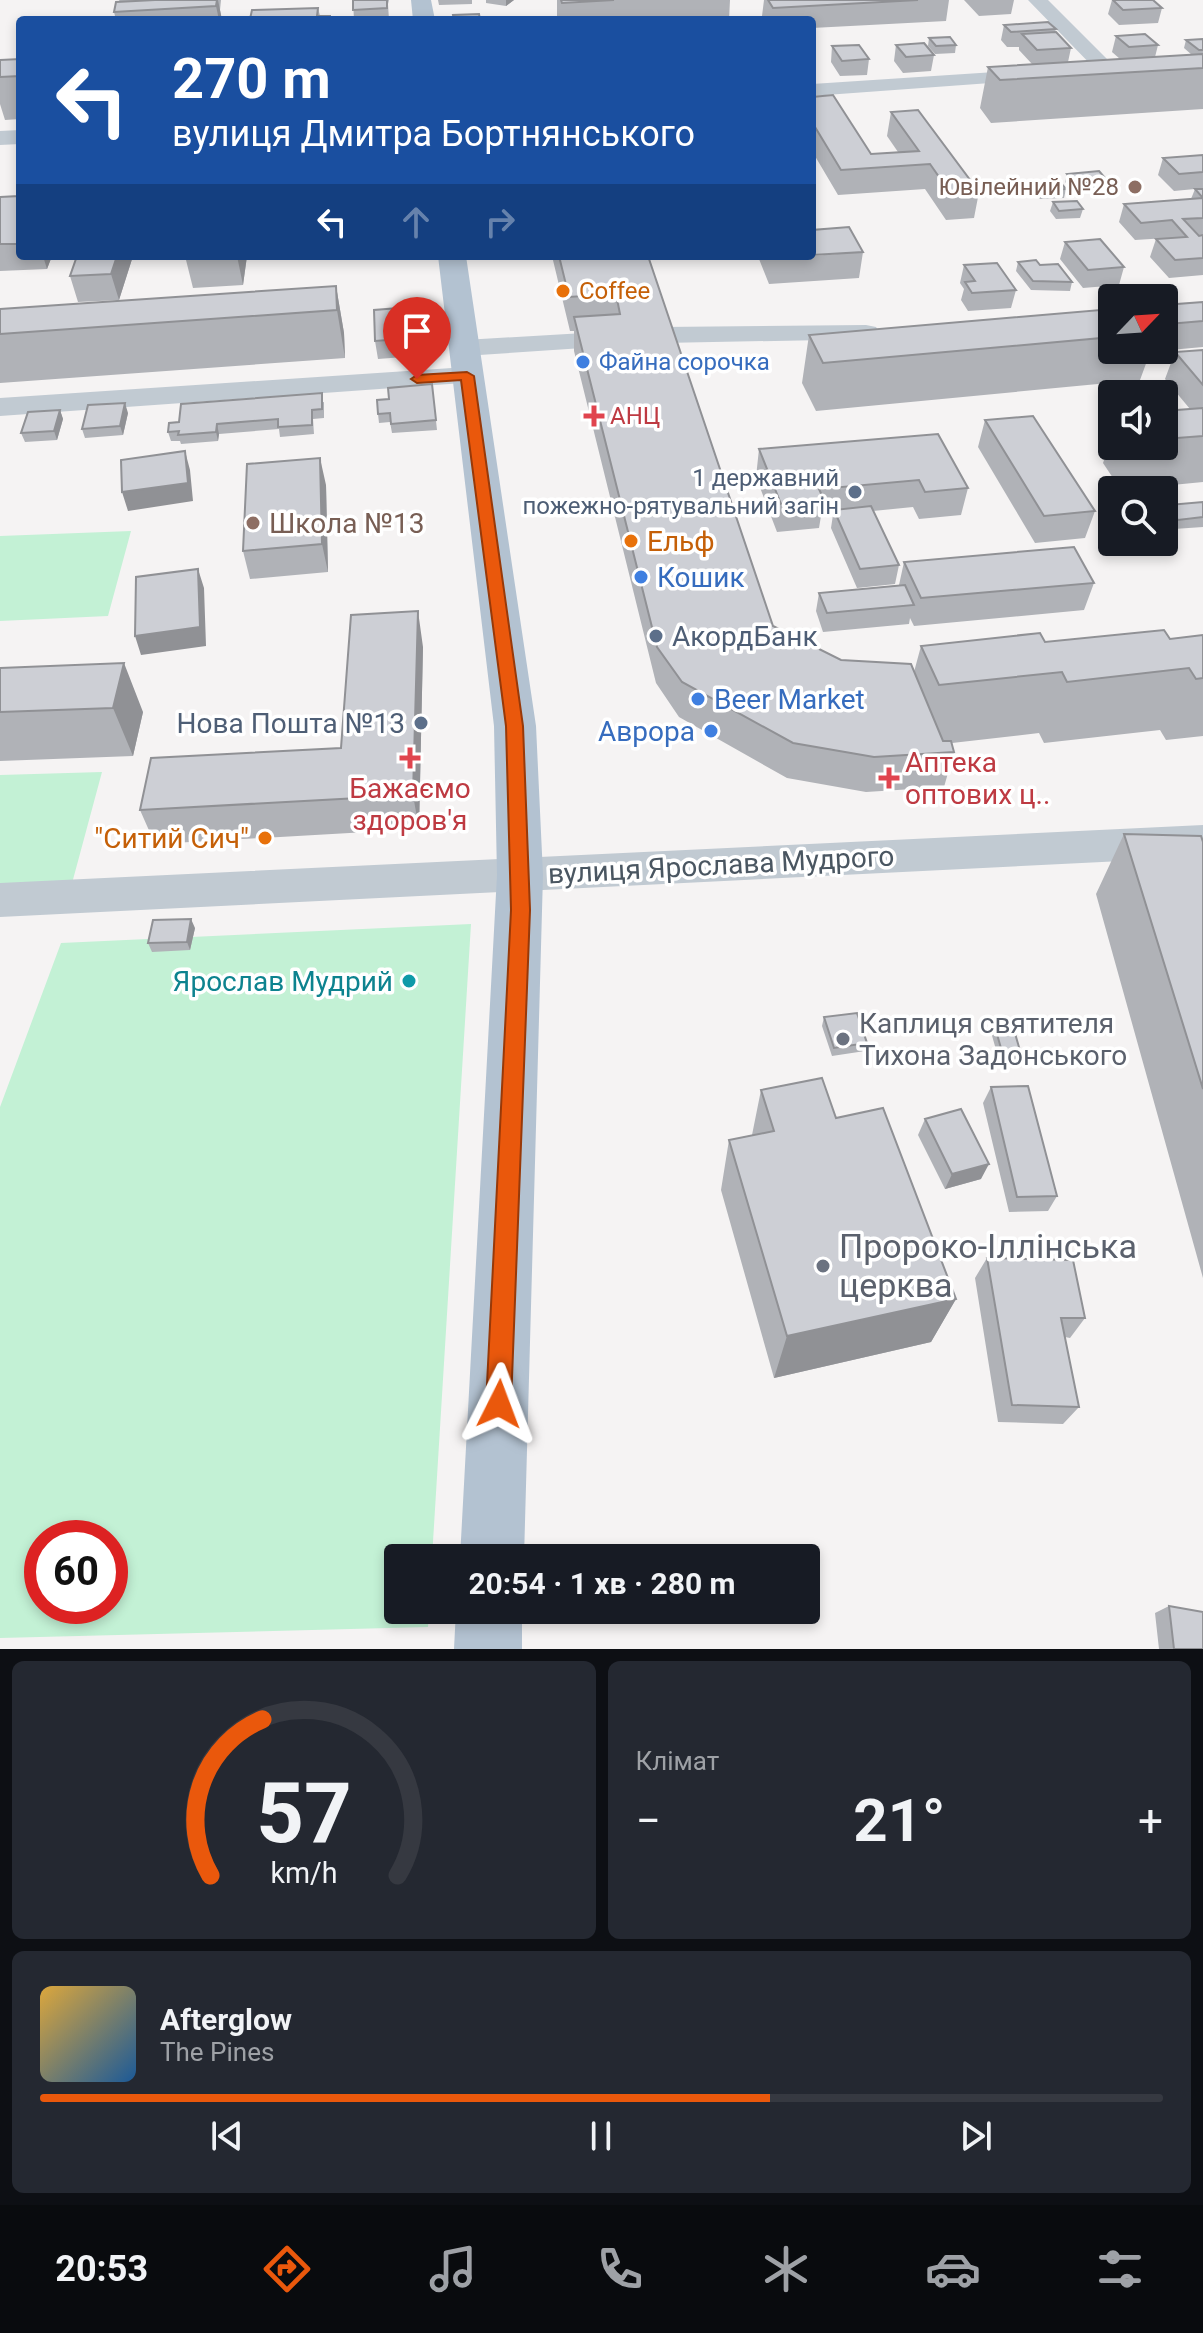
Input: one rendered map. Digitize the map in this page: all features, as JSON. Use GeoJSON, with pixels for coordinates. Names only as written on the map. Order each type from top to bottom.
{"type":"FeatureCollection","features":[{"type":"Feature","properties":{"kind":"main road"},"geometry":{"type":"LineString","coordinates":[[453,260],[515,726],[520,875],[493,1544]]}},
{"type":"Feature","properties":{"kind":"main road"},"geometry":{"type":"LineString","coordinates":[[488,1649],[489,1624]]}},
{"type":"Feature","properties":{"kind":"street"},"geometry":{"type":"LineString","coordinates":[[1037,0],[1107,70]]}},
{"type":"Feature","properties":{"kind":"street"},"geometry":{"type":"LineString","coordinates":[[816,90],[1134,69]]}},
{"type":"Feature","properties":{"kind":"street"},"geometry":{"type":"LineString","coordinates":[[662,335],[895,332]]}},
{"type":"Feature","properties":{"kind":"street"},"geometry":{"type":"LineString","coordinates":[[0,407],[466,362],[618,339]]}},
{"type":"Feature","properties":{"kind":"street","name":"вулиця Ярослава Мудрого"},"geometry":{"type":"LineString","coordinates":[[0,900],[1203,841]]}},
{"type":"Feature","properties":{"kind":"green space"},"geometry":{"type":"Polygon","coordinates":[[[131,531],[108,616],[0,621],[0,536],[131,531]]]}},
{"type":"Feature","properties":{"kind":"green space"},"geometry":{"type":"Polygon","coordinates":[[[102,772],[71,887],[0,888],[0,775],[102,772]]]}},
{"type":"Feature","properties":{"kind":"green space"},"geometry":{"type":"Polygon","coordinates":[[[471,924],[433,1544],[384,1544],[384,1624],[428,1624],[428,1627],[0,1638],[0,1107],[61,943],[471,924]]]}},
{"type":"Feature","properties":{"kind":"building"},"geometry":{"type":"Polygon","coordinates":[[[217,0],[216,6],[114,12],[116,2],[217,0]]]}},
{"type":"Feature","properties":{"kind":"building"},"geometry":{"type":"Polygon","coordinates":[[[353,0],[387,0],[387,8],[353,10],[353,0]]]}},
{"type":"Feature","properties":{"kind":"building"},"geometry":{"type":"Polygon","coordinates":[[[561,0],[614,0],[562,3],[561,0]]]}},
{"type":"Feature","properties":{"kind":"building"},"geometry":{"type":"Polygon","coordinates":[[[768,0],[918,0],[773,8],[768,0]]]}},
{"type":"Feature","properties":{"kind":"building"},"geometry":{"type":"Polygon","coordinates":[[[1113,0],[1153,0],[1162,8],[1123,10],[1113,0]]]}},
{"type":"Feature","properties":{"kind":"building"},"geometry":{"type":"Polygon","coordinates":[[[318,8],[317,16],[251,16],[252,10],[318,8]]]}},
{"type":"Feature","properties":{"kind":"building"},"geometry":{"type":"Polygon","coordinates":[[[1048,22],[1056,29],[1011,32],[1004,25],[1048,22]]]}},
{"type":"Feature","properties":{"kind":"building"},"geometry":{"type":"Polygon","coordinates":[[[1056,32],[1071,48],[1037,50],[1022,34],[1056,32]]]}},
{"type":"Feature","properties":{"kind":"building"},"geometry":{"type":"Polygon","coordinates":[[[1145,34],[1158,45],[1129,47],[1116,36],[1145,34]]]}},
{"type":"Feature","properties":{"kind":"building"},"geometry":{"type":"Polygon","coordinates":[[[950,37],[956,45],[936,46],[929,38],[950,37]]]}},
{"type":"Feature","properties":{"kind":"building"},"geometry":{"type":"Polygon","coordinates":[[[1203,39],[1203,50],[1186,40],[1203,39]]]}},
{"type":"Feature","properties":{"kind":"building"},"geometry":{"type":"Polygon","coordinates":[[[924,43],[934,55],[906,57],[896,45],[924,43]]]}},
{"type":"Feature","properties":{"kind":"building"},"geometry":{"type":"Polygon","coordinates":[[[859,45],[869,59],[842,61],[832,46],[859,45]]]}},
{"type":"Feature","properties":{"kind":"building"},"geometry":{"type":"Polygon","coordinates":[[[1203,54],[1203,68],[1000,80],[988,67],[1203,54]]]}},
{"type":"Feature","properties":{"kind":"building"},"geometry":{"type":"Polygon","coordinates":[[[16,59],[16,76],[0,77],[0,60],[16,59]]]}},
{"type":"Feature","properties":{"kind":"building"},"geometry":{"type":"Polygon","coordinates":[[[833,95],[871,154],[919,151],[891,112],[918,110],[979,192],[951,194],[930,164],[841,170],[816,129],[816,97],[833,95]]]}},
{"type":"Feature","properties":{"kind":"building"},"geometry":{"type":"Polygon","coordinates":[[[1203,155],[1203,172],[1179,174],[1163,158],[1203,155]]]}},
{"type":"Feature","properties":{"kind":"building"},"geometry":{"type":"Polygon","coordinates":[[[1099,171],[1105,178],[1073,181],[1067,174],[1099,171]]]}},
{"type":"Feature","properties":{"kind":"building"},"geometry":{"type":"Polygon","coordinates":[[[1059,181],[1066,189],[1042,191],[1035,182],[1059,181]]]}},
{"type":"Feature","properties":{"kind":"building"},"geometry":{"type":"Polygon","coordinates":[[[16,196],[16,244],[0,244],[0,197],[16,196]]]}},
{"type":"Feature","properties":{"kind":"building"},"geometry":{"type":"Polygon","coordinates":[[[1203,198],[1203,218],[1183,219],[1199,236],[1203,235],[1203,258],[1175,260],[1156,239],[1187,237],[1172,220],[1141,223],[1124,204],[1203,198]]]}},
{"type":"Feature","properties":{"kind":"building"},"geometry":{"type":"Polygon","coordinates":[[[1077,201],[1083,209],[1059,211],[1053,202],[1077,201]]]}},
{"type":"Feature","properties":{"kind":"building"},"geometry":{"type":"Polygon","coordinates":[[[849,227],[863,252],[816,255],[816,230],[849,227]]]}},
{"type":"Feature","properties":{"kind":"building"},"geometry":{"type":"Polygon","coordinates":[[[1100,239],[1124,267],[1088,270],[1065,242],[1100,239]]]}},
{"type":"Feature","properties":{"kind":"building"},"geometry":{"type":"Polygon","coordinates":[[[76,260],[116,260],[111,274],[70,276],[76,260]]]}},
{"type":"Feature","properties":{"kind":"building"},"geometry":{"type":"Polygon","coordinates":[[[560,260],[649,260],[773,626],[841,660],[911,664],[943,741],[951,741],[954,752],[874,757],[793,743],[682,682],[657,647],[574,317],[620,314],[618,304],[615,294],[569,297],[560,260]]]}},
{"type":"Feature","properties":{"kind":"building"},"geometry":{"type":"Polygon","coordinates":[[[1036,260],[1040,265],[1058,264],[1072,282],[1033,281],[1018,262],[1036,260]]]}},
{"type":"Feature","properties":{"kind":"building"},"geometry":{"type":"Polygon","coordinates":[[[997,263],[1016,290],[972,293],[965,282],[975,281],[964,265],[997,263]]]}},
{"type":"Feature","properties":{"kind":"building"},"geometry":{"type":"Polygon","coordinates":[[[336,286],[337,310],[0,334],[0,309],[336,286]]]}},
{"type":"Feature","properties":{"kind":"building"},"geometry":{"type":"Polygon","coordinates":[[[1203,302],[1203,321],[1178,323],[1178,304],[1203,302]]]}},
{"type":"Feature","properties":{"kind":"building"},"geometry":{"type":"Polygon","coordinates":[[[424,306],[427,337],[375,341],[374,310],[424,306]]]}},
{"type":"Feature","properties":{"kind":"building"},"geometry":{"type":"Polygon","coordinates":[[[1098,310],[1098,338],[823,363],[809,335],[1098,310]]]}},
{"type":"Feature","properties":{"kind":"building"},"geometry":{"type":"Polygon","coordinates":[[[1203,350],[1203,385],[1178,356],[1178,352],[1203,350]]]}},
{"type":"Feature","properties":{"kind":"building"},"geometry":{"type":"Polygon","coordinates":[[[432,384],[436,420],[391,424],[390,413],[378,414],[377,400],[389,399],[388,388],[432,384]]]}},
{"type":"Feature","properties":{"kind":"building"},"geometry":{"type":"Polygon","coordinates":[[[322,393],[322,409],[312,410],[312,425],[278,427],[278,419],[217,424],[216,432],[178,435],[179,431],[168,432],[169,423],[179,422],[181,404],[322,393]]]}},
{"type":"Feature","properties":{"kind":"building"},"geometry":{"type":"Polygon","coordinates":[[[125,403],[120,426],[82,429],[88,405],[125,403]]]}},
{"type":"Feature","properties":{"kind":"building"},"geometry":{"type":"Polygon","coordinates":[[[1203,408],[1203,436],[1178,438],[1178,410],[1203,408]]]}},
{"type":"Feature","properties":{"kind":"building"},"geometry":{"type":"Polygon","coordinates":[[[60,410],[54,431],[21,433],[28,412],[60,410]]]}},
{"type":"Feature","properties":{"kind":"building"},"geometry":{"type":"Polygon","coordinates":[[[1033,416],[1095,511],[1044,516],[985,420],[1033,416]]]}},
{"type":"Feature","properties":{"kind":"building"},"geometry":{"type":"Polygon","coordinates":[[[938,434],[968,488],[925,492],[919,480],[819,489],[824,500],[781,504],[759,449],[938,434]]]}},
{"type":"Feature","properties":{"kind":"building"},"geometry":{"type":"Polygon","coordinates":[[[185,451],[188,483],[122,492],[121,460],[185,451]]]}},
{"type":"Feature","properties":{"kind":"building"},"geometry":{"type":"Polygon","coordinates":[[[320,458],[322,544],[243,551],[247,464],[320,458]]]}},
{"type":"Feature","properties":{"kind":"building"},"geometry":{"type":"Polygon","coordinates":[[[1203,502],[1203,517],[1178,520],[1178,504],[1203,502]]]}},
{"type":"Feature","properties":{"kind":"building"},"geometry":{"type":"Polygon","coordinates":[[[871,506],[899,565],[860,569],[834,510],[871,506]]]}},
{"type":"Feature","properties":{"kind":"building"},"geometry":{"type":"Polygon","coordinates":[[[1074,547],[1094,583],[921,598],[904,562],[1074,547]]]}},
{"type":"Feature","properties":{"kind":"building"},"geometry":{"type":"Polygon","coordinates":[[[198,569],[200,627],[135,636],[136,577],[198,569]]]}},
{"type":"Feature","properties":{"kind":"building"},"geometry":{"type":"Polygon","coordinates":[[[905,585],[914,605],[827,613],[819,593],[905,585]]]}},
{"type":"Feature","properties":{"kind":"building"},"geometry":{"type":"Polygon","coordinates":[[[418,611],[413,795],[140,810],[151,758],[341,748],[351,615],[418,611]]]}},
{"type":"Feature","properties":{"kind":"building"},"geometry":{"type":"Polygon","coordinates":[[[1164,630],[1170,639],[1203,635],[1203,678],[1196,679],[1189,668],[1067,682],[1062,672],[939,685],[921,646],[1040,633],[1045,642],[1164,630]]]}},
{"type":"Feature","properties":{"kind":"building"},"geometry":{"type":"Polygon","coordinates":[[[124,663],[113,708],[0,712],[0,668],[124,663]]]}},
{"type":"Feature","properties":{"kind":"building"},"geometry":{"type":"Polygon","coordinates":[[[1124,834],[1201,836],[1203,842],[1203,1089],[1124,834]]]}},
{"type":"Feature","properties":{"kind":"building"},"geometry":{"type":"Polygon","coordinates":[[[191,919],[187,942],[148,943],[153,920],[191,919]]]}},
{"type":"Feature","properties":{"kind":"building","name":"Каплиця святителя Тихона Задонського"},"geometry":{"type":"Polygon","coordinates":[[[857,1013],[867,1043],[834,1048],[824,1017],[857,1013]]]}},
{"type":"Feature","properties":{"kind":"building"},"geometry":{"type":"Polygon","coordinates":[[[1012,1023],[1021,1054],[1003,1055],[994,1024],[1012,1023]]]}},
{"type":"Feature","properties":{"kind":"building","name":"Пророко-Іллінська церква"},"geometry":{"type":"Polygon","coordinates":[[[822,1078],[836,1118],[883,1108],[956,1299],[787,1336],[729,1140],[774,1131],[761,1090],[822,1078]]]}},
{"type":"Feature","properties":{"kind":"building"},"geometry":{"type":"Polygon","coordinates":[[[1028,1086],[1057,1196],[1017,1197],[991,1087],[1028,1086]]]}},
{"type":"Feature","properties":{"kind":"building"},"geometry":{"type":"Polygon","coordinates":[[[961,1109],[989,1164],[952,1174],[925,1119],[961,1109]]]}},
{"type":"Feature","properties":{"kind":"building"},"geometry":{"type":"Polygon","coordinates":[[[987,1258],[1073,1260],[1085,1318],[1061,1318],[1079,1407],[1012,1405],[987,1258]]]}},
{"type":"Feature","properties":{"kind":"building"},"geometry":{"type":"Polygon","coordinates":[[[1169,1606],[1203,1612],[1203,1649],[1174,1649],[1169,1606]]]}},
{"type":"Feature","properties":{"kind":"place","name":"Ювілейний №28"},"geometry":{"type":"Point","coordinates":[1135,187]}},
{"type":"Feature","properties":{"kind":"place","name":"Coffee"},"geometry":{"type":"Point","coordinates":[563,291]}},
{"type":"Feature","properties":{"kind":"place","name":"Файна сорочка"},"geometry":{"type":"Point","coordinates":[583,362]}},
{"type":"Feature","properties":{"kind":"place","name":"АНЦ"},"geometry":{"type":"Point","coordinates":[594,416]}},
{"type":"Feature","properties":{"kind":"place","name":"1 державний пожежно-рятувальний загін"},"geometry":{"type":"Point","coordinates":[855,492]}},
{"type":"Feature","properties":{"kind":"place","name":"Школа №13"},"geometry":{"type":"Point","coordinates":[253,523]}},
{"type":"Feature","properties":{"kind":"place","name":"Ельф"},"geometry":{"type":"Point","coordinates":[631,541]}},
{"type":"Feature","properties":{"kind":"place","name":"Кошик"},"geometry":{"type":"Point","coordinates":[641,577]}},
{"type":"Feature","properties":{"kind":"place","name":"АкордБанк"},"geometry":{"type":"Point","coordinates":[656,636]}},
{"type":"Feature","properties":{"kind":"place","name":"Beer Market"},"geometry":{"type":"Point","coordinates":[698,699]}},
{"type":"Feature","properties":{"kind":"place","name":"Нова Пошта №13"},"geometry":{"type":"Point","coordinates":[421,723]}},
{"type":"Feature","properties":{"kind":"place","name":"Аврора"},"geometry":{"type":"Point","coordinates":[711,731]}},
{"type":"Feature","properties":{"kind":"place","name":"Бажаємо здоров'я"},"geometry":{"type":"Point","coordinates":[410,758]}},
{"type":"Feature","properties":{"kind":"place","name":"Аптека оптових ц.."},"geometry":{"type":"Point","coordinates":[889,778]}},
{"type":"Feature","properties":{"kind":"place","name":"\"Ситий Сич\""},"geometry":{"type":"Point","coordinates":[265,838]}},
{"type":"Feature","properties":{"kind":"place","name":"Ярослав Мудрий"},"geometry":{"type":"Point","coordinates":[409,981]}},
{"type":"Feature","properties":{"kind":"place","name":"Каплиця святителя Тихона Задонського"},"geometry":{"type":"Point","coordinates":[843,1039]}},
{"type":"Feature","properties":{"kind":"place","name":"Пророко-Іллінська церква"},"geometry":{"type":"Point","coordinates":[823,1266]}},
{"type":"Feature","properties":{"kind":"route"},"geometry":{"type":"LineString","coordinates":[[417,379],[467,376],[515,726],[520,910],[499,1404]]}}]}
